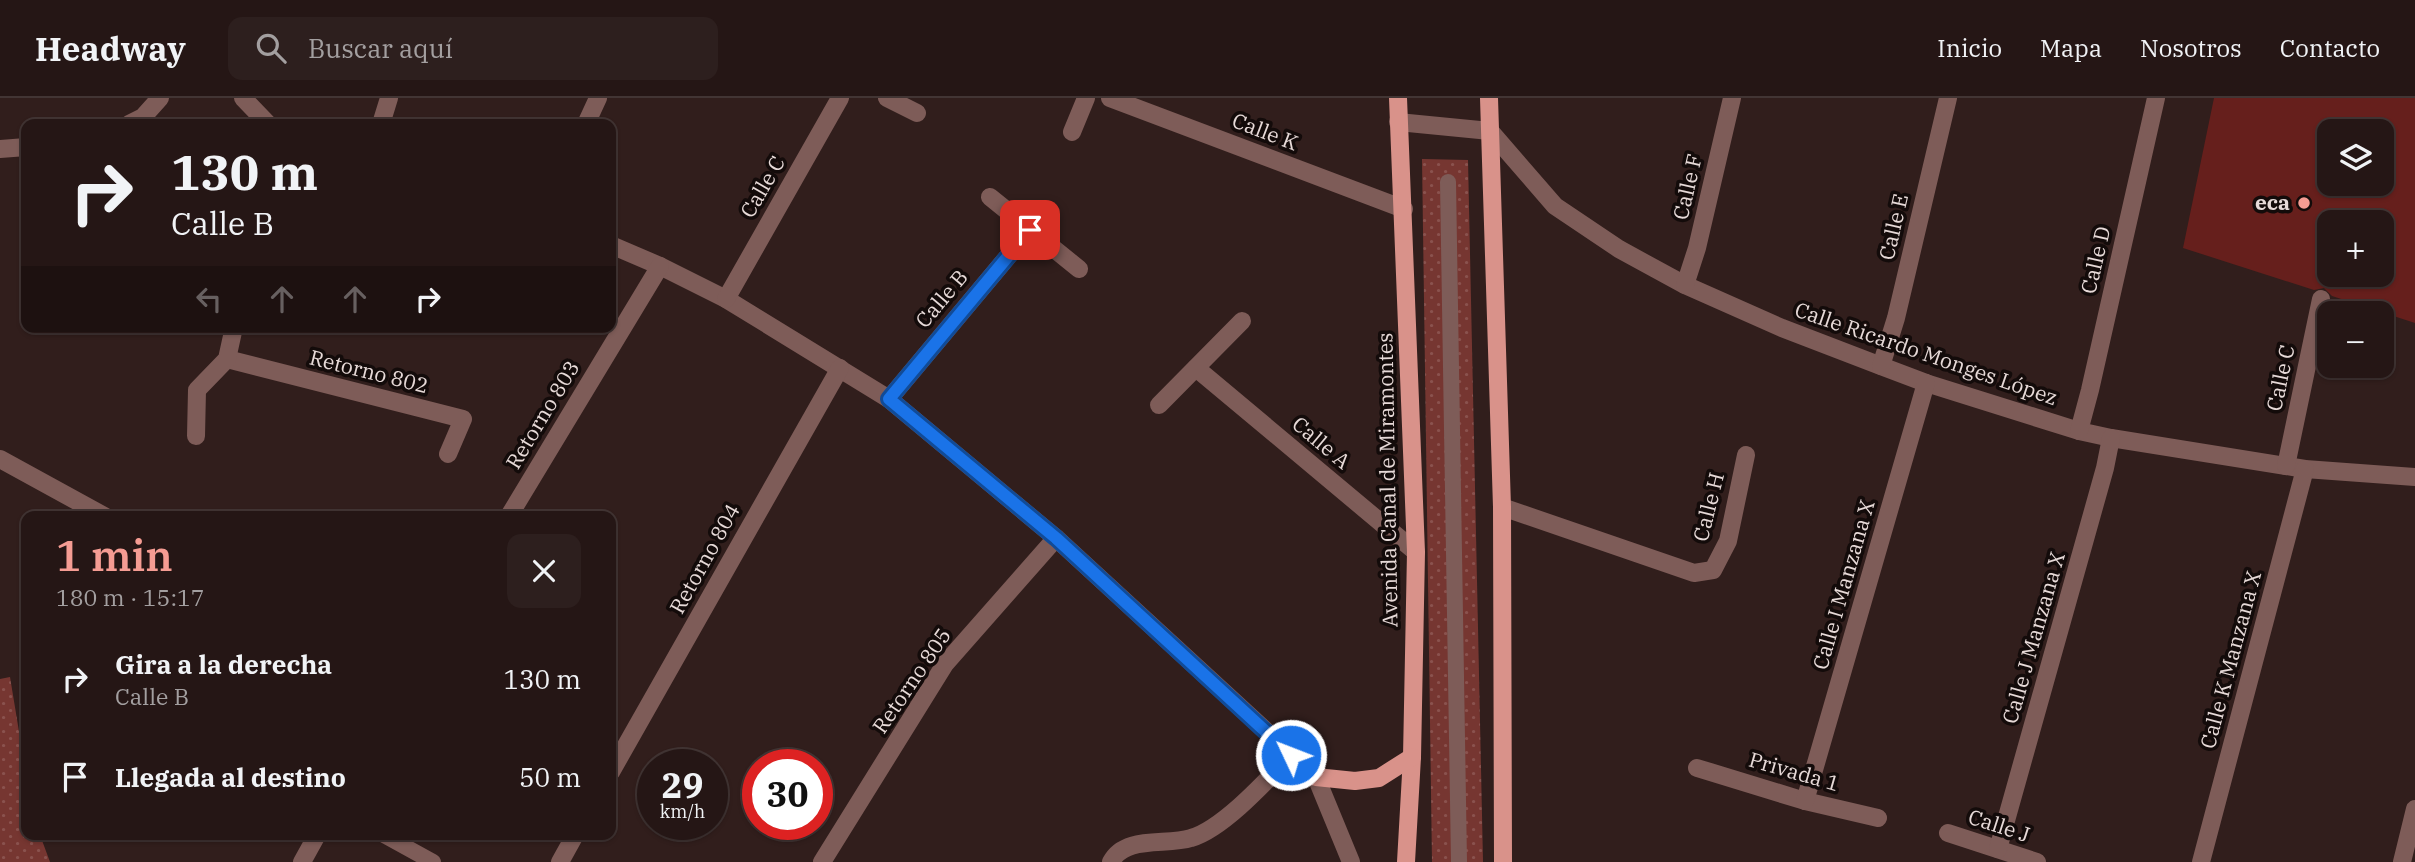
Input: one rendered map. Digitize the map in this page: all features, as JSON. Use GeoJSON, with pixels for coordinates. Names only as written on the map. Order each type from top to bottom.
{"type":"FeatureCollection","features":[{"type":"Feature","properties":{"kind":"main road","name":"Avenida Canal de Miramontes"},"geometry":{"type":"LineString","coordinates":[[1398,98],[1416,552],[1412,757],[1406,862]]}},
{"type":"Feature","properties":{"kind":"main road"},"geometry":{"type":"LineString","coordinates":[[1489,98],[1502,507],[1503,862]]}},
{"type":"Feature","properties":{"kind":"main road"},"geometry":{"type":"LineString","coordinates":[[1317,777],[1354,781],[1379,778],[1412,757]]}},
{"type":"Feature","properties":{"kind":"street"},"geometry":{"type":"LineString","coordinates":[[139,119],[160,98]]}},
{"type":"Feature","properties":{"kind":"street"},"geometry":{"type":"LineString","coordinates":[[243,98],[263,119]]}},
{"type":"Feature","properties":{"kind":"street"},"geometry":{"type":"LineString","coordinates":[[383,119],[389,98]]}},
{"type":"Feature","properties":{"kind":"street"},"geometry":{"type":"LineString","coordinates":[[588,119],[598,98]]}},
{"type":"Feature","properties":{"kind":"street","name":"Calle C"},"geometry":{"type":"LineString","coordinates":[[726,299],[840,98]]}},
{"type":"Feature","properties":{"kind":"street"},"geometry":{"type":"LineString","coordinates":[[887,98],[917,113]]}},
{"type":"Feature","properties":{"kind":"street"},"geometry":{"type":"LineString","coordinates":[[1072,132],[1086,98]]}},
{"type":"Feature","properties":{"kind":"street","name":"Calle K"},"geometry":{"type":"LineString","coordinates":[[1110,98],[1404,209]]}},
{"type":"Feature","properties":{"kind":"street","name":"Calle F"},"geometry":{"type":"LineString","coordinates":[[1685,285],[1697,248],[1732,98]]}},
{"type":"Feature","properties":{"kind":"street","name":"Calle E"},"geometry":{"type":"LineString","coordinates":[[1881,366],[1896,318],[1948,98]]}},
{"type":"Feature","properties":{"kind":"street","name":"Calle D"},"geometry":{"type":"LineString","coordinates":[[2079,431],[2156,98]]}},
{"type":"Feature","properties":{"kind":"street"},"geometry":{"type":"LineString","coordinates":[[1398,122],[1490,131]]}},
{"type":"Feature","properties":{"kind":"street","name":"Calle Ricardo Monges López"},"geometry":{"type":"LineString","coordinates":[[1490,131],[1555,206],[1619,249],[1685,285],[1782,328],[1926,383],[2079,431],[2111,438],[2305,469],[2415,477]]}},
{"type":"Feature","properties":{"kind":"street"},"geometry":{"type":"LineString","coordinates":[[0,149],[21,147]]}},
{"type":"Feature","properties":{"kind":"street"},"geometry":{"type":"LineString","coordinates":[[1448,182],[1459,862]]}},
{"type":"Feature","properties":{"kind":"street"},"geometry":{"type":"LineString","coordinates":[[990,197],[1079,269]]}},
{"type":"Feature","properties":{"kind":"street","name":"Calle B"},"geometry":{"type":"LineString","coordinates":[[889,399],[1030,230]]}},
{"type":"Feature","properties":{"kind":"street"},"geometry":{"type":"LineString","coordinates":[[616,247],[726,299],[889,399],[1056,538],[1317,777],[1352,862]]}},
{"type":"Feature","properties":{"kind":"street","name":"Retorno 803"},"geometry":{"type":"LineString","coordinates":[[512,511],[660,266]]}},
{"type":"Feature","properties":{"kind":"street","name":"Calle C"},"geometry":{"type":"LineString","coordinates":[[2286,466],[2321,299]]}},
{"type":"Feature","properties":{"kind":"street"},"geometry":{"type":"LineString","coordinates":[[1159,405],[1241,321]]}},
{"type":"Feature","properties":{"kind":"street"},"geometry":{"type":"LineString","coordinates":[[196,436],[197,390],[227,359],[233,333]]}},
{"type":"Feature","properties":{"kind":"street","name":"Retorno 802"},"geometry":{"type":"LineString","coordinates":[[227,359],[463,419],[449,454]]}},
{"type":"Feature","properties":{"kind":"street","name":"Retorno 804"},"geometry":{"type":"LineString","coordinates":[[616,763],[840,368]]}},
{"type":"Feature","properties":{"kind":"street","name":"Calle A"},"geometry":{"type":"LineString","coordinates":[[1196,368],[1416,552]]}},
{"type":"Feature","properties":{"kind":"street","name":"Calle I Manzana X"},"geometry":{"type":"LineString","coordinates":[[1805,800],[1926,383]]}},
{"type":"Feature","properties":{"kind":"street","name":"Calle J Manzana X"},"geometry":{"type":"LineString","coordinates":[[1998,849],[2105,468],[2111,438]]}},
{"type":"Feature","properties":{"kind":"street","name":"Calle H"},"geometry":{"type":"LineString","coordinates":[[1502,507],[1694,573],[1713,569],[1728,541],[1746,455]]}},
{"type":"Feature","properties":{"kind":"street"},"geometry":{"type":"LineString","coordinates":[[1,463],[86,511]]}},
{"type":"Feature","properties":{"kind":"street","name":"Calle K Manzana X"},"geometry":{"type":"LineString","coordinates":[[2201,862],[2305,469]]}},
{"type":"Feature","properties":{"kind":"street","name":"Retorno 805"},"geometry":{"type":"LineString","coordinates":[[822,862],[945,664],[1056,538]]}},
{"type":"Feature","properties":{"kind":"street"},"geometry":{"type":"LineString","coordinates":[[1111,862],[1114,856],[1130,845],[1192,838],[1212,828],[1291,755]]}},
{"type":"Feature","properties":{"kind":"street","name":"Privada 1"},"geometry":{"type":"LineString","coordinates":[[1698,768],[1805,800],[1878,818]]}},
{"type":"Feature","properties":{"kind":"street"},"geometry":{"type":"LineString","coordinates":[[2402,862],[2415,809]]}},
{"type":"Feature","properties":{"kind":"street","name":"Calle J"},"geometry":{"type":"LineString","coordinates":[[1948,833],[2037,862]]}},
{"type":"Feature","properties":{"kind":"street"},"geometry":{"type":"LineString","coordinates":[[302,862],[314,840]]}},
{"type":"Feature","properties":{"kind":"street"},"geometry":{"type":"LineString","coordinates":[[393,840],[433,862]]}},
{"type":"Feature","properties":{"kind":"street"},"geometry":{"type":"LineString","coordinates":[[560,862],[572,840]]}},
{"type":"Feature","properties":{"kind":"shaded area"},"geometry":{"type":"Polygon","coordinates":[[[1422,159],[1468,160],[1483,862],[1432,862],[1422,159]]]}},
{"type":"Feature","properties":{"kind":"shaded area"},"geometry":{"type":"Polygon","coordinates":[[[10,677],[21,744],[21,840],[42,840],[50,862],[0,862],[0,679],[10,677]]]}},
{"type":"Feature","properties":{"kind":"building","name":"eca"},"geometry":{"type":"Polygon","coordinates":[[[2214,98],[2415,98],[2415,323],[2394,316],[2394,301],[2347,301],[2332,296],[2324,288],[2314,290],[2183,248],[2214,98]]]}},
{"type":"Feature","properties":{"kind":"place","name":"eca"},"geometry":{"type":"Point","coordinates":[2304,203]}},
{"type":"Feature","properties":{"kind":"route"},"geometry":{"type":"LineString","coordinates":[[1030,230],[889,399],[1056,538],[1291,755]]}}]}
